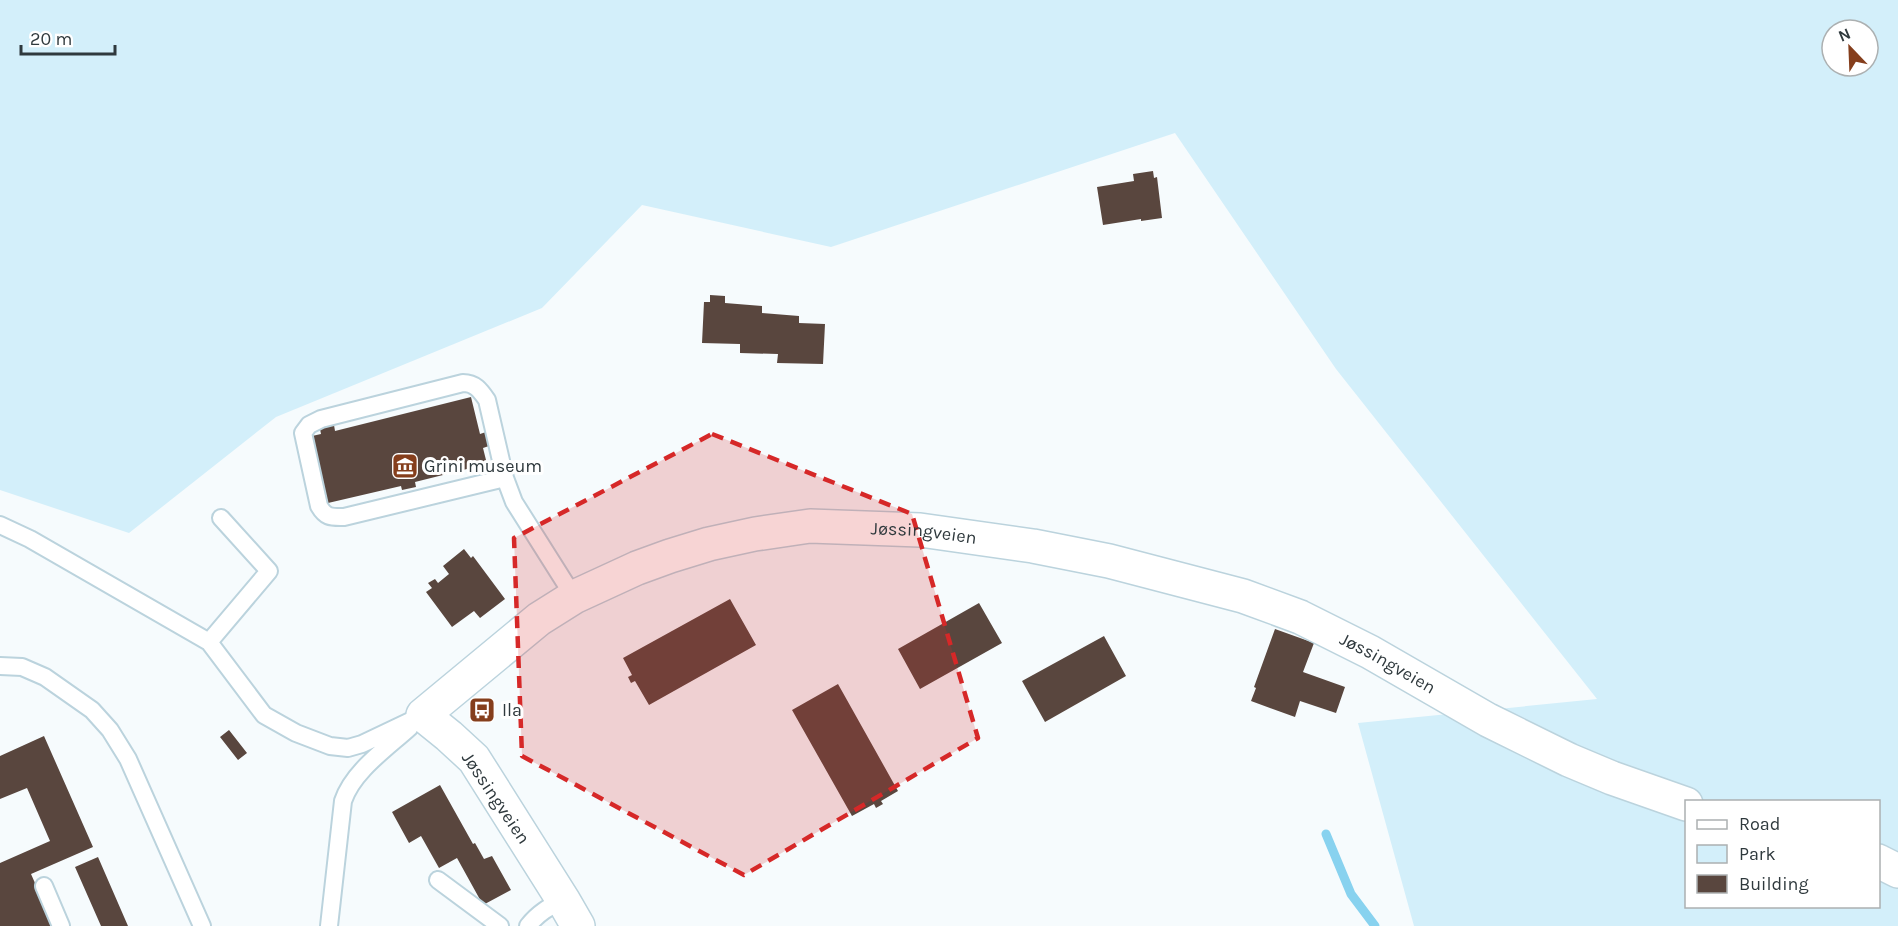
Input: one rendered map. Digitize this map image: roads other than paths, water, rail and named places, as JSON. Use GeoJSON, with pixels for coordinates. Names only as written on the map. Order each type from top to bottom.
{"type":"FeatureCollection","features":[{"type":"Feature","properties":{"kind":"street","name":"Jøssingveien"},"geometry":{"type":"LineString","coordinates":[[570,913],[474,759],[423,715],[539,619],[574,597],[670,555],[755,534],[810,526],[920,530],[1033,546],[1109,561],[1243,596],[1300,617],[1370,652],[1488,720],[1569,760],[1685,804]]}},
{"type":"Feature","properties":{"kind":"street"},"geometry":{"type":"LineString","coordinates":[[1880,862],[1898,871]]}},
{"type":"Feature","properties":{"kind":"lane"},"geometry":{"type":"LineString","coordinates":[[505,478],[344,517],[332,517],[324,514],[320,506],[303,433],[309,425],[321,419],[463,383],[471,383],[487,400],[505,478],[520,512],[574,597]]}},
{"type":"Feature","properties":{"kind":"lane"},"geometry":{"type":"LineString","coordinates":[[209,642],[269,571],[221,518]]}},
{"type":"Feature","properties":{"kind":"lane"},"geometry":{"type":"LineString","coordinates":[[0,525],[30,539],[209,642],[264,715],[296,733],[330,746],[348,748],[362,744],[423,715]]}},
{"type":"Feature","properties":{"kind":"lane"},"geometry":{"type":"LineString","coordinates":[[0,666],[22,667],[45,677],[92,710],[110,730],[128,759],[202,926]]}},
{"type":"Feature","properties":{"kind":"lane"},"geometry":{"type":"LineString","coordinates":[[329,926],[343,801],[347,789],[357,776],[423,715]]}},
{"type":"Feature","properties":{"kind":"lane"},"geometry":{"type":"LineString","coordinates":[[438,880],[500,926]]}},
{"type":"Feature","properties":{"kind":"lane"},"geometry":{"type":"LineString","coordinates":[[44,886],[61,926]]}},
{"type":"Feature","properties":{"kind":"lane"},"geometry":{"type":"LineString","coordinates":[[528,926],[549,906],[570,913]]}},
{"type":"Feature","properties":{"kind":"waterway"},"geometry":{"type":"LineString","coordinates":[[1326,834],[1351,894],[1375,926]]}},
{"type":"Feature","properties":{"kind":"place","name":"Grini museum"},"geometry":{"type":"Point","coordinates":[405,466]}},
{"type":"Feature","properties":{"kind":"place","name":"Ila"},"geometry":{"type":"Point","coordinates":[482,710]}}]}
